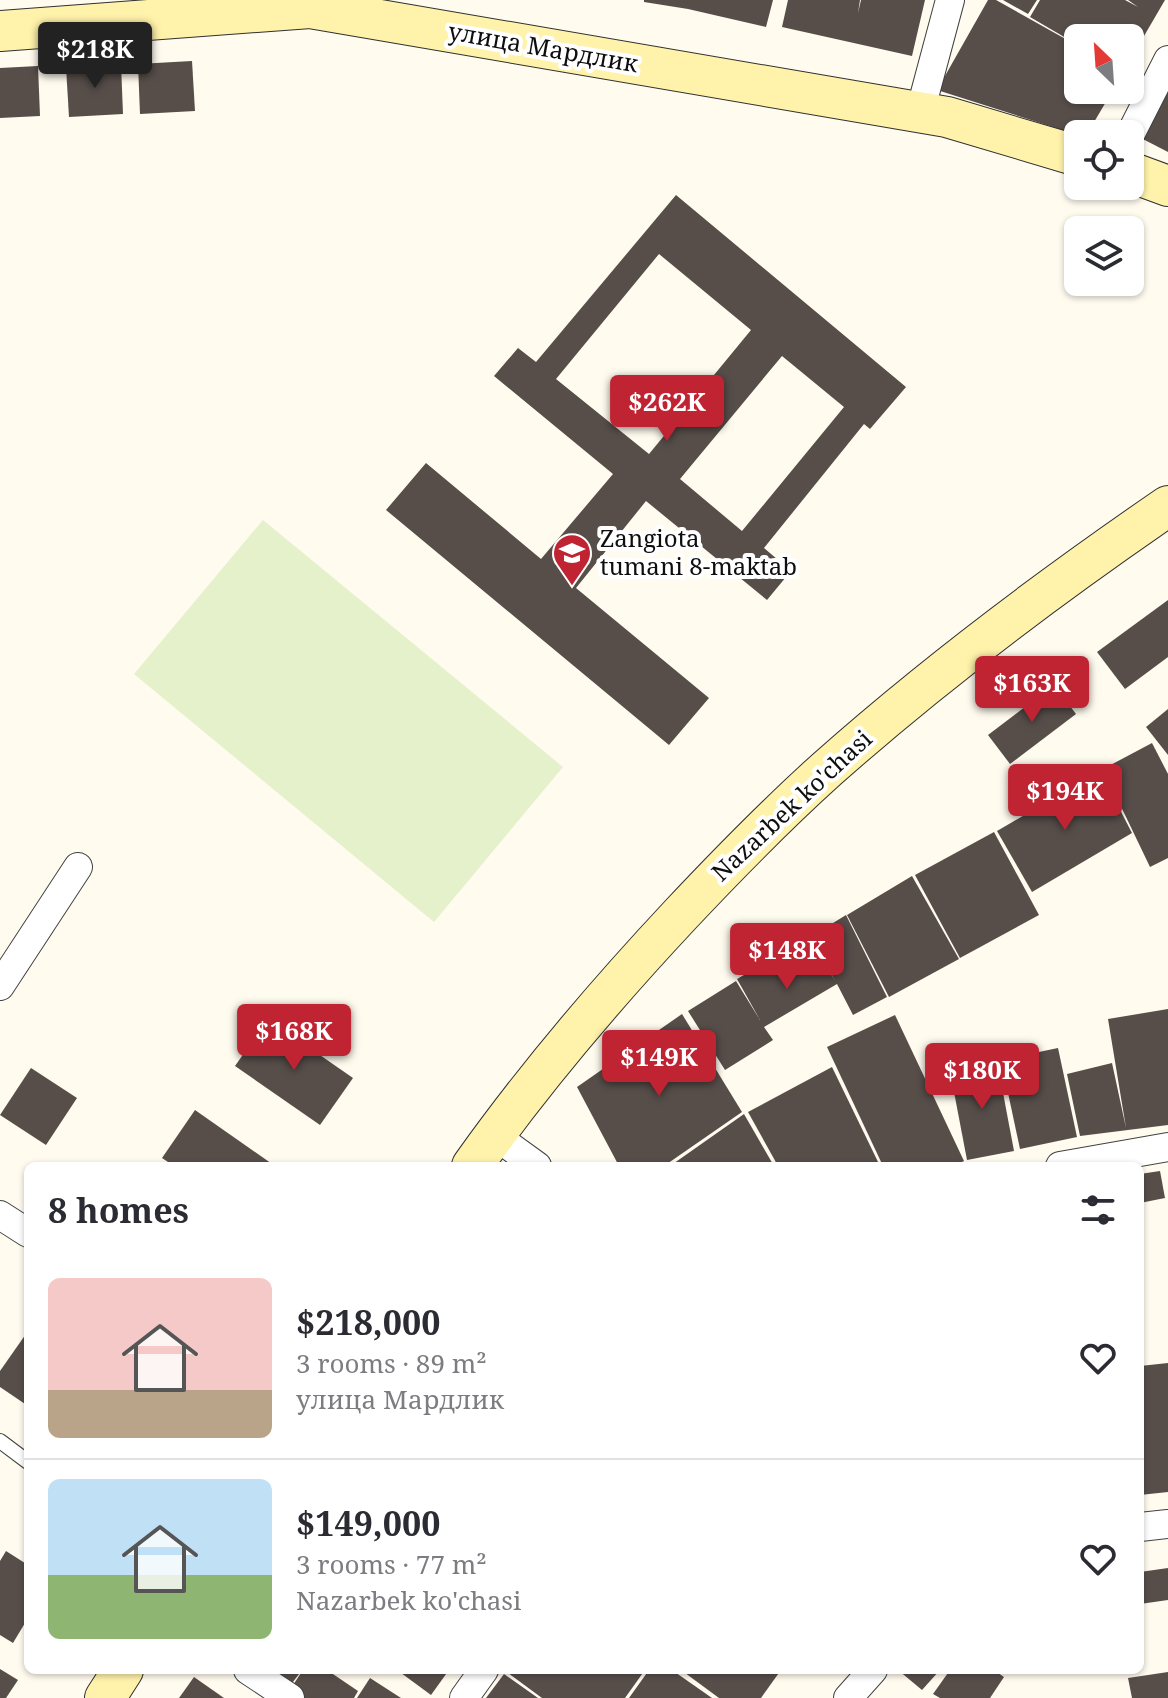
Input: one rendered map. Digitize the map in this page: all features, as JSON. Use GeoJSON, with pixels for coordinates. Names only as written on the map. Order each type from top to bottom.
{"type":"FeatureCollection","features":[{"type":"Feature","properties":{"kind":"street"},"geometry":{"type":"LineString","coordinates":[[920,112],[950,0]]}},
{"type":"Feature","properties":{"kind":"street","name":"улица Мардлик"},"geometry":{"type":"LineString","coordinates":[[0,31],[193,8],[291,5],[947,117],[1064,152]]}},
{"type":"Feature","properties":{"kind":"street"},"geometry":{"type":"LineString","coordinates":[[1138,120],[1168,60]]}},
{"type":"Feature","properties":{"kind":"street"},"geometry":{"type":"LineString","coordinates":[[1144,177],[1168,186]]}},
{"type":"Feature","properties":{"kind":"street","name":"Nazarbek ko'chasi"},"geometry":{"type":"LineString","coordinates":[[483,1150],[591,1012],[708,886],[826,770],[1012,617],[1168,506]]}},
{"type":"Feature","properties":{"kind":"street"},"geometry":{"type":"LineString","coordinates":[[0,986],[78,867]]}},
{"type":"Feature","properties":{"kind":"street"},"geometry":{"type":"LineString","coordinates":[[1083,1162],[1168,1147]]}},
{"type":"Feature","properties":{"kind":"street"},"geometry":{"type":"LineString","coordinates":[[483,1150],[524,1162]]}},
{"type":"Feature","properties":{"kind":"street"},"geometry":{"type":"LineString","coordinates":[[0,1215],[24,1230]]}},
{"type":"Feature","properties":{"kind":"street"},"geometry":{"type":"LineString","coordinates":[[1144,1527],[1168,1524]]}},
{"type":"Feature","properties":{"kind":"street"},"geometry":{"type":"LineString","coordinates":[[105,1698],[120,1674]]}},
{"type":"Feature","properties":{"kind":"street"},"geometry":{"type":"LineString","coordinates":[[254,1674],[290,1698]]}},
{"type":"Feature","properties":{"kind":"street"},"geometry":{"type":"LineString","coordinates":[[464,1698],[481,1674]]}},
{"type":"Feature","properties":{"kind":"street"},"geometry":{"type":"LineString","coordinates":[[848,1698],[869,1674]]}},
{"type":"Feature","properties":{"kind":"lane"},"geometry":{"type":"LineString","coordinates":[[0,1441],[24,1459]]}},
{"type":"Feature","properties":{"kind":"green space"},"geometry":{"type":"Polygon","coordinates":[[[263,520],[563,767],[434,922],[134,674],[263,520]]]}},
{"type":"Feature","properties":{"kind":"building"},"geometry":{"type":"Polygon","coordinates":[[[644,0],[773,0],[766,27],[644,0]]]}},
{"type":"Feature","properties":{"kind":"building"},"geometry":{"type":"Polygon","coordinates":[[[788,0],[860,0],[858,13],[861,0],[925,0],[912,56],[782,27],[788,0]]]}},
{"type":"Feature","properties":{"kind":"building"},"geometry":{"type":"Polygon","coordinates":[[[988,0],[996,0],[1064,38],[1064,104],[1105,104],[1095,120],[1064,120],[1064,131],[937,90],[988,0]]]}},
{"type":"Feature","properties":{"kind":"building"},"geometry":{"type":"Polygon","coordinates":[[[1003,0],[1037,0],[1028,14],[1003,0]]]}},
{"type":"Feature","properties":{"kind":"building"},"geometry":{"type":"Polygon","coordinates":[[[1040,0],[1125,0],[1138,7],[1128,0],[1165,0],[1144,36],[1144,24],[1064,24],[1064,37],[1030,17],[1040,0]]]}},
{"type":"Feature","properties":{"kind":"building"},"geometry":{"type":"Polygon","coordinates":[[[192,61],[195,111],[140,114],[138,64],[192,61]]]}},
{"type":"Feature","properties":{"kind":"building"},"geometry":{"type":"Polygon","coordinates":[[[121,64],[123,114],[69,117],[66,67],[121,64]]]}},
{"type":"Feature","properties":{"kind":"building"},"geometry":{"type":"Polygon","coordinates":[[[38,66],[40,116],[0,118],[0,68],[38,66]]]}},
{"type":"Feature","properties":{"kind":"building"},"geometry":{"type":"Polygon","coordinates":[[[1168,78],[1168,152],[1144,140],[1144,120],[1168,78]]]}},
{"type":"Feature","properties":{"kind":"building"},"geometry":{"type":"Polygon","coordinates":[[[676,195],[906,387],[870,429],[864,424],[764,548],[791,571],[767,600],[646,501],[576,588],[709,698],[669,745],[386,510],[426,463],[541,559],[613,474],[494,376],[518,348],[536,362],[676,195]],[[659,254],[556,379],[649,454],[751,330],[659,254]],[[782,356],[680,479],[742,531],[844,407],[782,356]]]}},
{"type":"Feature","properties":{"kind":"building"},"geometry":{"type":"Polygon","coordinates":[[[1168,600],[1168,657],[1125,689],[1097,652],[1168,600]]]}},
{"type":"Feature","properties":{"kind":"building"},"geometry":{"type":"Polygon","coordinates":[[[1054,685],[1076,714],[1010,764],[988,735],[1054,685]]]}},
{"type":"Feature","properties":{"kind":"building"},"geometry":{"type":"Polygon","coordinates":[[[1168,709],[1168,755],[1146,727],[1168,709]]]}},
{"type":"Feature","properties":{"kind":"building"},"geometry":{"type":"Polygon","coordinates":[[[1152,743],[1168,774],[1168,858],[1150,867],[1103,769],[1152,743]]]}},
{"type":"Feature","properties":{"kind":"building"},"geometry":{"type":"Polygon","coordinates":[[[1100,771],[1132,833],[1032,892],[997,831],[1100,771]]]}},
{"type":"Feature","properties":{"kind":"building"},"geometry":{"type":"Polygon","coordinates":[[[994,832],[1039,915],[960,958],[915,875],[994,832]]]}},
{"type":"Feature","properties":{"kind":"building"},"geometry":{"type":"Polygon","coordinates":[[[912,876],[959,959],[889,997],[847,915],[912,876]]]}},
{"type":"Feature","properties":{"kind":"building"},"geometry":{"type":"Polygon","coordinates":[[[846,915],[887,997],[853,1015],[837,984],[764,1027],[773,1040],[725,1070],[688,1011],[736,981],[760,1020],[737,979],[810,937],[835,981],[812,936],[846,915]]]}},
{"type":"Feature","properties":{"kind":"building"},"geometry":{"type":"Polygon","coordinates":[[[1168,1009],[1168,1125],[1080,1136],[1067,1074],[1112,1063],[1126,1128],[1108,1019],[1168,1009]]]}},
{"type":"Feature","properties":{"kind":"building"},"geometry":{"type":"Polygon","coordinates":[[[682,1014],[742,1112],[670,1162],[617,1162],[577,1087],[682,1014]]]}},
{"type":"Feature","properties":{"kind":"building"},"geometry":{"type":"Polygon","coordinates":[[[895,1015],[964,1161],[881,1162],[827,1047],[895,1015]]]}},
{"type":"Feature","properties":{"kind":"building"},"geometry":{"type":"Polygon","coordinates":[[[268,1019],[353,1078],[320,1125],[235,1066],[268,1019]]]}},
{"type":"Feature","properties":{"kind":"building"},"geometry":{"type":"Polygon","coordinates":[[[1058,1048],[1077,1137],[1020,1149],[1001,1060],[1058,1048]]]}},
{"type":"Feature","properties":{"kind":"building"},"geometry":{"type":"Polygon","coordinates":[[[997,1061],[1014,1151],[967,1160],[950,1071],[997,1061]]]}},
{"type":"Feature","properties":{"kind":"building"},"geometry":{"type":"Polygon","coordinates":[[[832,1067],[878,1162],[776,1162],[748,1112],[832,1067]]]}},
{"type":"Feature","properties":{"kind":"building"},"geometry":{"type":"Polygon","coordinates":[[[31,1068],[77,1098],[46,1145],[0,1115],[31,1068]]]}},
{"type":"Feature","properties":{"kind":"building"},"geometry":{"type":"Polygon","coordinates":[[[195,1110],[269,1162],[168,1162],[162,1158],[195,1110]]]}},
{"type":"Feature","properties":{"kind":"building"},"geometry":{"type":"Polygon","coordinates":[[[744,1114],[772,1162],[676,1162],[744,1114]]]}},
{"type":"Feature","properties":{"kind":"building"},"geometry":{"type":"Polygon","coordinates":[[[1160,1171],[1165,1198],[1144,1202],[1144,1173],[1160,1171]]]}},
{"type":"Feature","properties":{"kind":"building"},"geometry":{"type":"Polygon","coordinates":[[[24,1337],[24,1403],[0,1387],[0,1371],[24,1337]]]}},
{"type":"Feature","properties":{"kind":"building"},"geometry":{"type":"Polygon","coordinates":[[[1168,1363],[1168,1492],[1144,1495],[1144,1366],[1168,1363]]]}},
{"type":"Feature","properties":{"kind":"building"},"geometry":{"type":"Polygon","coordinates":[[[6,1551],[24,1562],[24,1625],[13,1643],[0,1635],[0,1561],[6,1551]]]}},
{"type":"Feature","properties":{"kind":"building"},"geometry":{"type":"Polygon","coordinates":[[[1168,1568],[1168,1600],[1144,1603],[1144,1571],[1168,1568]]]}},
{"type":"Feature","properties":{"kind":"building"},"geometry":{"type":"Polygon","coordinates":[[[0,1669],[18,1680],[6,1698],[0,1698],[0,1669]]]}},
{"type":"Feature","properties":{"kind":"building"},"geometry":{"type":"Polygon","coordinates":[[[1168,1672],[1168,1698],[1132,1698],[1128,1678],[1168,1672]]]}},
{"type":"Feature","properties":{"kind":"building"},"geometry":{"type":"Polygon","coordinates":[[[266,1674],[299,1674],[287,1690],[266,1674]]]}},
{"type":"Feature","properties":{"kind":"building"},"geometry":{"type":"Polygon","coordinates":[[[300,1674],[333,1674],[358,1691],[354,1698],[300,1698],[289,1691],[300,1674]]]}},
{"type":"Feature","properties":{"kind":"building"},"geometry":{"type":"Polygon","coordinates":[[[402,1674],[446,1674],[431,1695],[402,1674]]]}},
{"type":"Feature","properties":{"kind":"building"},"geometry":{"type":"Polygon","coordinates":[[[504,1674],[538,1698],[486,1698],[504,1674]]]}},
{"type":"Feature","properties":{"kind":"building"},"geometry":{"type":"Polygon","coordinates":[[[509,1674],[642,1674],[625,1698],[542,1698],[509,1674]]]}},
{"type":"Feature","properties":{"kind":"building"},"geometry":{"type":"Polygon","coordinates":[[[646,1674],[678,1674],[712,1698],[629,1698],[646,1674]]]}},
{"type":"Feature","properties":{"kind":"building"},"geometry":{"type":"Polygon","coordinates":[[[686,1674],[778,1674],[761,1698],[719,1698],[686,1674]]]}},
{"type":"Feature","properties":{"kind":"building"},"geometry":{"type":"Polygon","coordinates":[[[903,1674],[936,1674],[922,1690],[903,1674]]]}},
{"type":"Feature","properties":{"kind":"building"},"geometry":{"type":"Polygon","coordinates":[[[947,1674],[1000,1674],[1004,1677],[990,1698],[940,1698],[933,1694],[947,1674]]]}},
{"type":"Feature","properties":{"kind":"building"},"geometry":{"type":"Polygon","coordinates":[[[194,1677],[224,1698],[179,1698],[194,1677]]]}},
{"type":"Feature","properties":{"kind":"building"},"geometry":{"type":"Polygon","coordinates":[[[370,1678],[401,1698],[357,1698],[370,1678]]]}},
{"type":"Feature","properties":{"kind":"place","name":"Zangiota tumani 8-maktab"},"geometry":{"type":"Point","coordinates":[572,587]}}]}
